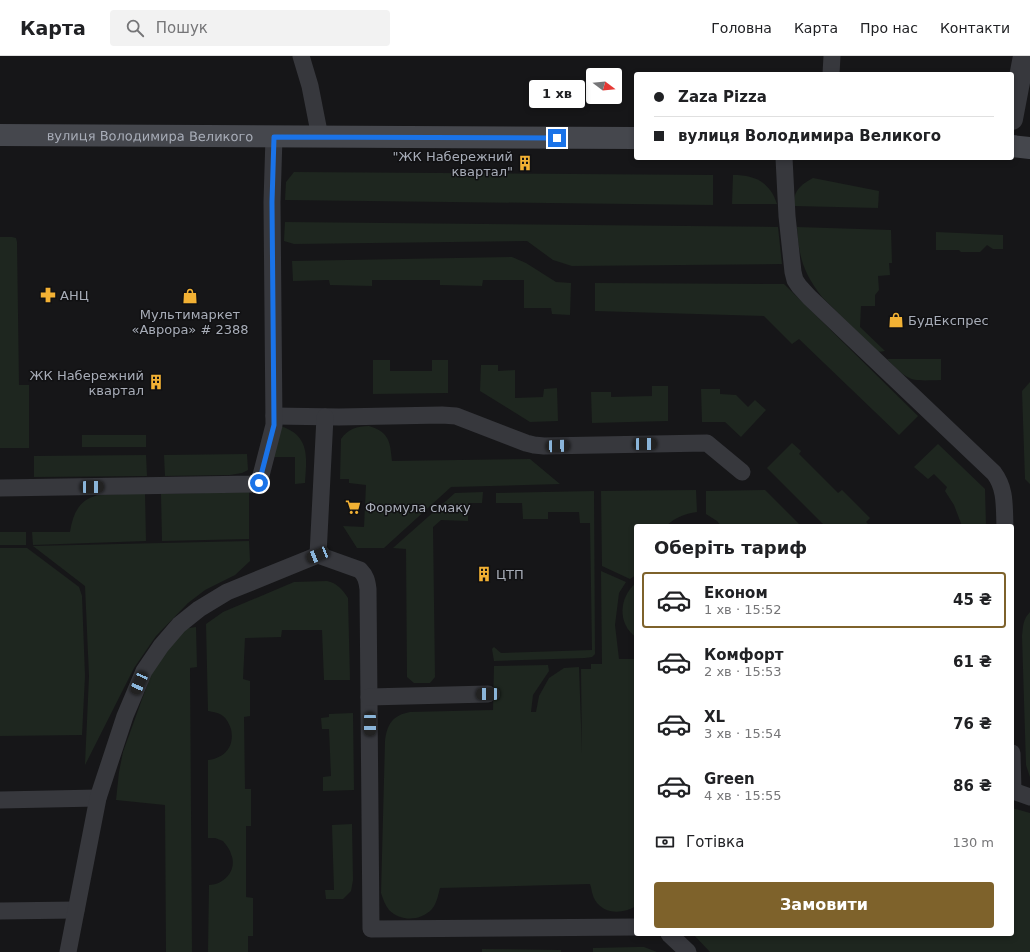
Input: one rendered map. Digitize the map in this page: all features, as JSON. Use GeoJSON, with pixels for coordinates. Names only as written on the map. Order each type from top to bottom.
{"type":"FeatureCollection","features":[{"type":"Feature","properties":{"kind":"main road","name":"вулиця Володимира Великого"},"geometry":{"type":"LineString","coordinates":[[0,135],[634,138]]}},
{"type":"Feature","properties":{"kind":"main road"},"geometry":{"type":"LineString","coordinates":[[1014,146],[1030,148]]}},
{"type":"Feature","properties":{"kind":"street"},"geometry":{"type":"LineString","coordinates":[[1014,108],[1024,56]]}},
{"type":"Feature","properties":{"kind":"lane"},"geometry":{"type":"LineString","coordinates":[[301,56],[310,86],[320,137]]}},
{"type":"Feature","properties":{"kind":"lane"},"geometry":{"type":"LineString","coordinates":[[831,72],[832,56]]}},
{"type":"Feature","properties":{"kind":"lane"},"geometry":{"type":"LineString","coordinates":[[0,488],[259,483],[274,425],[272,202],[274,137]]}},
{"type":"Feature","properties":{"kind":"lane"},"geometry":{"type":"LineString","coordinates":[[784,160],[787,216],[795,280],[809,297],[1001,481],[1004,494],[1005,524]]}},
{"type":"Feature","properties":{"kind":"lane"},"geometry":{"type":"LineString","coordinates":[[274,416],[456,416],[530,444],[544,446],[707,443],[742,472]]}},
{"type":"Feature","properties":{"kind":"lane"},"geometry":{"type":"LineString","coordinates":[[318,555],[325,417]]}},
{"type":"Feature","properties":{"kind":"lane"},"geometry":{"type":"LineString","coordinates":[[68,952],[98,798],[125,716],[144,672],[161,646],[179,625],[199,609],[227,592],[318,555],[360,570],[365,574],[368,581],[371,929],[634,927]]}},
{"type":"Feature","properties":{"kind":"lane"},"geometry":{"type":"LineString","coordinates":[[369,697],[488,694]]}},
{"type":"Feature","properties":{"kind":"lane"},"geometry":{"type":"LineString","coordinates":[[1014,791],[1030,797]]}},
{"type":"Feature","properties":{"kind":"lane"},"geometry":{"type":"LineString","coordinates":[[0,800],[98,798]]}},
{"type":"Feature","properties":{"kind":"lane"},"geometry":{"type":"LineString","coordinates":[[0,911],[76,910]]}},
{"type":"Feature","properties":{"kind":"lane"},"geometry":{"type":"LineString","coordinates":[[671,936],[688,952]]}},
{"type":"Feature","properties":{"kind":"shaded area"},"geometry":{"type":"Polygon","coordinates":[[[294,172],[713,175],[713,205],[285,200],[286,182],[294,172]]]}},
{"type":"Feature","properties":{"kind":"shaded area"},"geometry":{"type":"Polygon","coordinates":[[[733,175],[748,176],[761,181],[770,190],[777,204],[732,204],[733,175]]]}},
{"type":"Feature","properties":{"kind":"shaded area"},"geometry":{"type":"Polygon","coordinates":[[[813,178],[879,191],[878,208],[794,206],[796,192],[805,183],[813,178]]]}},
{"type":"Feature","properties":{"kind":"shaded area"},"geometry":{"type":"Polygon","coordinates":[[[285,222],[778,227],[782,264],[572,266],[553,260],[527,241],[294,244],[284,241],[285,222]]]}},
{"type":"Feature","properties":{"kind":"shaded area"},"geometry":{"type":"Polygon","coordinates":[[[797,227],[891,230],[892,263],[889,263],[890,275],[878,276],[879,290],[875,295],[875,306],[861,306],[860,327],[885,351],[878,352],[822,297],[810,280],[803,264],[799,248],[797,227]]]}},
{"type":"Feature","properties":{"kind":"shaded area"},"geometry":{"type":"Polygon","coordinates":[[[936,232],[1003,235],[1003,249],[993,249],[987,245],[980,252],[936,250],[936,232]]]}},
{"type":"Feature","properties":{"kind":"shaded area"},"geometry":{"type":"Polygon","coordinates":[[[0,237],[16,238],[17,242],[19,385],[29,385],[29,448],[0,448],[0,237]]]}},
{"type":"Feature","properties":{"kind":"shaded area"},"geometry":{"type":"Polygon","coordinates":[[[512,257],[526,263],[556,282],[571,283],[570,315],[552,314],[551,308],[524,308],[524,280],[483,280],[482,286],[440,285],[440,280],[372,280],[372,286],[330,285],[329,280],[293,281],[292,261],[512,257]]]}},
{"type":"Feature","properties":{"kind":"shaded area"},"geometry":{"type":"Polygon","coordinates":[[[595,283],[784,284],[918,416],[899,435],[799,339],[792,344],[764,316],[595,311],[595,283]]]}},
{"type":"Feature","properties":{"kind":"shaded area"},"geometry":{"type":"Polygon","coordinates":[[[887,359],[941,359],[941,380],[916,380],[900,372],[887,359]]]}},
{"type":"Feature","properties":{"kind":"shaded area"},"geometry":{"type":"Polygon","coordinates":[[[373,360],[390,360],[390,371],[432,371],[432,360],[448,360],[448,393],[373,394],[373,360]]]}},
{"type":"Feature","properties":{"kind":"shaded area"},"geometry":{"type":"Polygon","coordinates":[[[481,365],[498,365],[498,371],[515,370],[515,398],[543,397],[544,389],[557,388],[558,421],[530,422],[480,391],[481,365]]]}},
{"type":"Feature","properties":{"kind":"shaded area"},"geometry":{"type":"Polygon","coordinates":[[[1030,382],[1030,484],[1025,479],[1022,391],[1030,382]]]}},
{"type":"Feature","properties":{"kind":"shaded area"},"geometry":{"type":"Polygon","coordinates":[[[652,386],[668,386],[668,421],[592,423],[591,392],[611,392],[611,397],[652,396],[652,386]]]}},
{"type":"Feature","properties":{"kind":"shaded area"},"geometry":{"type":"Polygon","coordinates":[[[701,389],[720,389],[720,394],[736,395],[748,407],[755,400],[766,410],[741,437],[725,422],[702,422],[701,389]]]}},
{"type":"Feature","properties":{"kind":"shaded area"},"geometry":{"type":"Polygon","coordinates":[[[280,426],[290,430],[302,441],[306,456],[305,483],[295,484],[295,457],[273,457],[280,426]]]}},
{"type":"Feature","properties":{"kind":"shaded area"},"geometry":{"type":"Polygon","coordinates":[[[369,426],[381,431],[388,439],[392,461],[530,459],[560,484],[451,487],[384,548],[357,548],[343,526],[364,527],[366,485],[349,483],[349,479],[340,479],[341,439],[353,429],[369,426]]]}},
{"type":"Feature","properties":{"kind":"shaded area"},"geometry":{"type":"Polygon","coordinates":[[[82,435],[146,435],[146,447],[82,447],[82,435]]]}},
{"type":"Feature","properties":{"kind":"shaded area"},"geometry":{"type":"Polygon","coordinates":[[[792,443],[801,451],[799,454],[838,493],[842,490],[870,518],[866,522],[868,524],[823,524],[767,468],[792,443]]]}},
{"type":"Feature","properties":{"kind":"shaded area"},"geometry":{"type":"Polygon","coordinates":[[[938,444],[985,489],[986,524],[961,524],[954,505],[945,491],[947,487],[934,474],[928,479],[914,467],[938,444]]]}},
{"type":"Feature","properties":{"kind":"shaded area"},"geometry":{"type":"Polygon","coordinates":[[[247,454],[248,470],[242,473],[230,475],[165,476],[164,455],[247,454]]]}},
{"type":"Feature","properties":{"kind":"shaded area"},"geometry":{"type":"Polygon","coordinates":[[[146,455],[147,476],[34,477],[34,456],[146,455]]]}},
{"type":"Feature","properties":{"kind":"shaded area"},"geometry":{"type":"Polygon","coordinates":[[[696,490],[697,512],[680,516],[668,524],[634,524],[634,576],[630,579],[602,566],[601,491],[696,490]]]}},
{"type":"Feature","properties":{"kind":"shaded area"},"geometry":{"type":"Polygon","coordinates":[[[765,490],[799,524],[719,524],[706,514],[706,491],[765,490]]]}},
{"type":"Feature","properties":{"kind":"shaded area"},"geometry":{"type":"Polygon","coordinates":[[[594,491],[595,654],[592,657],[585,658],[494,661],[492,649],[494,647],[501,653],[592,650],[590,523],[580,523],[579,512],[548,512],[548,519],[523,519],[522,503],[496,503],[496,493],[594,491]]]}},
{"type":"Feature","properties":{"kind":"shaded area"},"geometry":{"type":"Polygon","coordinates":[[[249,492],[249,539],[162,541],[161,494],[249,492]]]}},
{"type":"Feature","properties":{"kind":"shaded area"},"geometry":{"type":"Polygon","coordinates":[[[483,492],[482,503],[468,503],[468,521],[441,520],[433,527],[435,677],[430,683],[414,683],[407,677],[406,549],[393,548],[455,493],[483,492]]]}},
{"type":"Feature","properties":{"kind":"shaded area"},"geometry":{"type":"Polygon","coordinates":[[[145,493],[146,541],[33,545],[32,532],[70,532],[75,513],[78,508],[91,497],[98,495],[145,493]]]}},
{"type":"Feature","properties":{"kind":"shaded area"},"geometry":{"type":"Polygon","coordinates":[[[0,532],[26,532],[26,545],[0,545],[0,532]]]}},
{"type":"Feature","properties":{"kind":"shaded area"},"geometry":{"type":"Polygon","coordinates":[[[249,541],[250,561],[235,575],[205,590],[188,603],[156,636],[134,668],[85,765],[89,676],[85,586],[33,546],[249,541]]]}},
{"type":"Feature","properties":{"kind":"shaded area"},"geometry":{"type":"Polygon","coordinates":[[[0,548],[27,548],[79,587],[82,596],[85,676],[82,735],[0,736],[0,548]]]}},
{"type":"Feature","properties":{"kind":"shaded area"},"geometry":{"type":"Polygon","coordinates":[[[601,571],[626,582],[619,593],[615,625],[619,659],[634,659],[634,907],[620,912],[608,911],[599,905],[595,900],[590,884],[440,888],[434,907],[422,916],[417,918],[399,917],[389,910],[381,893],[385,741],[387,730],[392,721],[399,715],[410,712],[493,710],[494,666],[548,665],[549,671],[533,695],[531,712],[536,712],[539,696],[549,678],[564,668],[579,667],[582,754],[581,669],[591,669],[591,664],[602,664],[601,571]]]}},
{"type":"Feature","properties":{"kind":"shaded area"},"geometry":{"type":"Polygon","coordinates":[[[327,581],[334,583],[339,587],[348,598],[350,680],[324,680],[322,630],[282,630],[281,637],[245,638],[243,679],[250,681],[250,716],[244,717],[245,789],[251,789],[251,826],[246,826],[246,897],[253,898],[253,936],[248,936],[248,952],[208,952],[209,885],[220,882],[228,876],[233,866],[233,860],[230,850],[223,841],[215,838],[208,838],[208,760],[219,757],[227,750],[230,746],[232,735],[228,722],[224,717],[217,713],[208,711],[206,624],[223,612],[294,582],[327,581]]]}},
{"type":"Feature","properties":{"kind":"shaded area"},"geometry":{"type":"Polygon","coordinates":[[[634,585],[634,635],[626,625],[622,610],[626,596],[634,585]]]}},
{"type":"Feature","properties":{"kind":"shaded area"},"geometry":{"type":"Polygon","coordinates":[[[1030,612],[1030,777],[1026,765],[1022,636],[1025,620],[1030,612]]]}},
{"type":"Feature","properties":{"kind":"shaded area"},"geometry":{"type":"Polygon","coordinates":[[[196,627],[197,667],[190,668],[192,952],[166,952],[165,805],[116,800],[123,752],[154,666],[183,629],[196,627]]]}},
{"type":"Feature","properties":{"kind":"shaded area"},"geometry":{"type":"Polygon","coordinates":[[[353,713],[354,790],[323,791],[323,777],[331,776],[329,729],[322,729],[321,718],[329,717],[329,714],[353,713]]]}},
{"type":"Feature","properties":{"kind":"shaded area"},"geometry":{"type":"Polygon","coordinates":[[[1014,809],[1030,813],[1030,952],[710,952],[695,936],[1014,936],[1014,809]]]}},
{"type":"Feature","properties":{"kind":"shaded area"},"geometry":{"type":"Polygon","coordinates":[[[352,824],[353,880],[351,891],[343,899],[326,899],[325,890],[334,890],[332,825],[352,824]]]}},
{"type":"Feature","properties":{"kind":"shaded area"},"geometry":{"type":"Polygon","coordinates":[[[644,947],[657,952],[593,952],[593,948],[644,947]]]}},
{"type":"Feature","properties":{"kind":"shaded area"},"geometry":{"type":"Polygon","coordinates":[[[482,949],[561,950],[561,952],[482,952],[482,949]]]}},
{"type":"Feature","properties":{"kind":"place","name":"\"ЖК Набережний квартал\""},"geometry":{"type":"Point","coordinates":[525,163]}},
{"type":"Feature","properties":{"kind":"place","name":"АНЦ"},"geometry":{"type":"Point","coordinates":[48,295]}},
{"type":"Feature","properties":{"kind":"place","name":"Мультимаркет «Аврора» # 2388"},"geometry":{"type":"Point","coordinates":[190,296]}},
{"type":"Feature","properties":{"kind":"place","name":"БудЕкспрес"},"geometry":{"type":"Point","coordinates":[896,320]}},
{"type":"Feature","properties":{"kind":"place","name":"ЖК Набережний квартал"},"geometry":{"type":"Point","coordinates":[156,382]}},
{"type":"Feature","properties":{"kind":"place","name":"Формула смаку"},"geometry":{"type":"Point","coordinates":[353,507]}},
{"type":"Feature","properties":{"kind":"place","name":"ЦТП"},"geometry":{"type":"Point","coordinates":[484,574]}},
{"type":"Feature","properties":{"kind":"route"},"geometry":{"type":"LineString","coordinates":[[259,483],[274,425],[272,202],[274,137],[557,138]]}}]}
